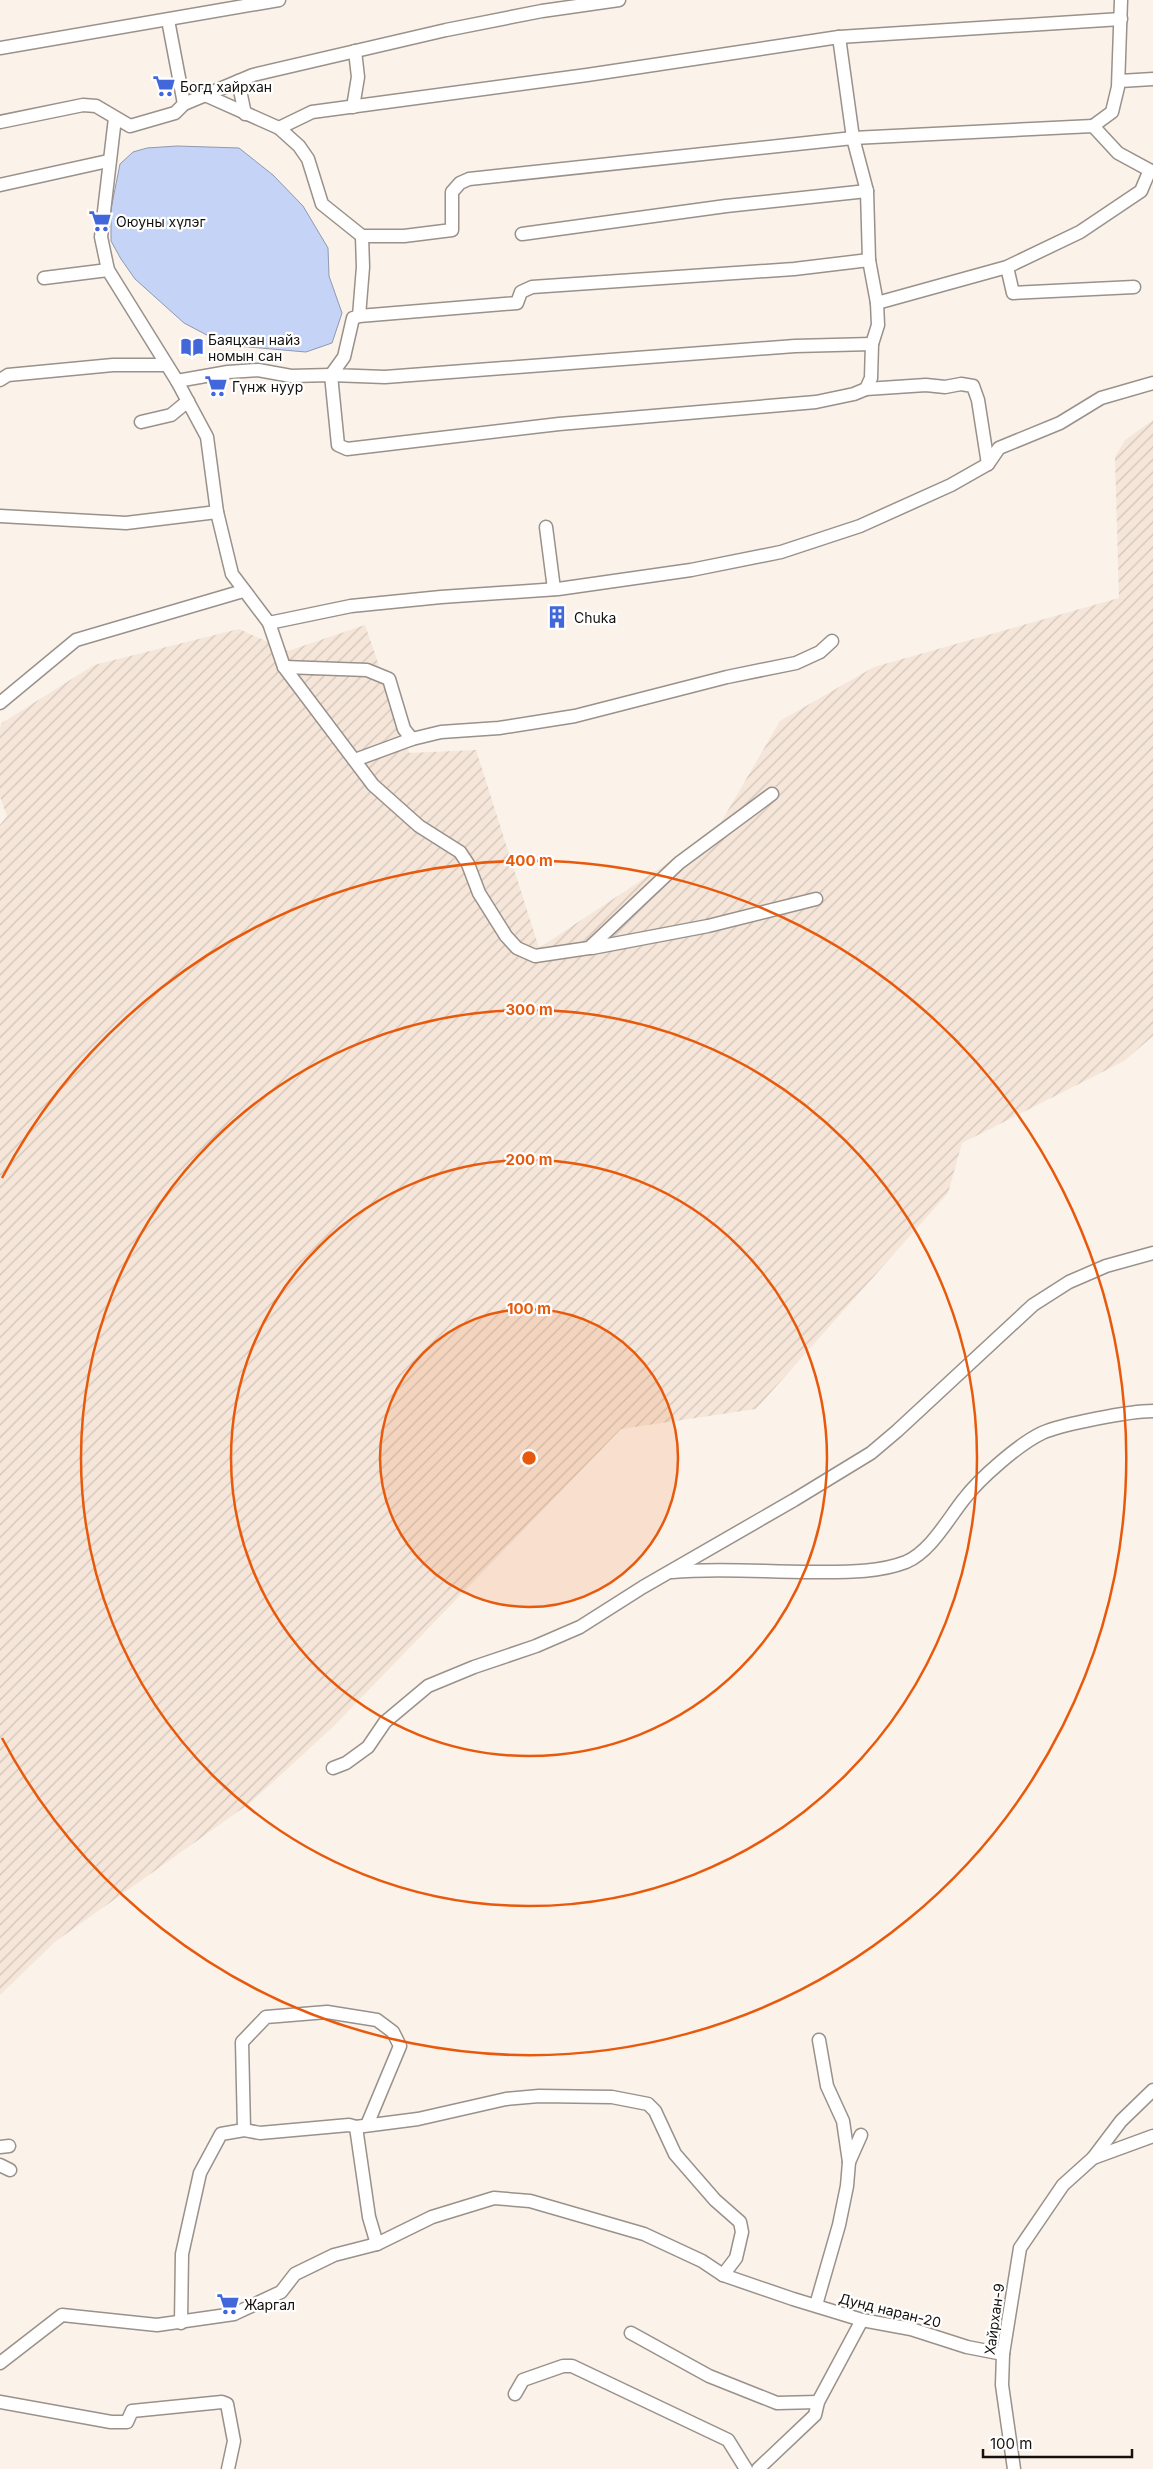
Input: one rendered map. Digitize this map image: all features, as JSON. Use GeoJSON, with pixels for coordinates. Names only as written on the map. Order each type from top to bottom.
{"type":"FeatureCollection","features":[{"type":"Feature","properties":{"kind":"street"},"geometry":{"type":"LineString","coordinates":[[0,48],[279,0]]}},
{"type":"Feature","properties":{"kind":"street"},"geometry":{"type":"LineString","coordinates":[[0,122],[83,105],[96,106],[130,126],[175,113],[184,104],[253,75],[484,22],[619,0]]}},
{"type":"Feature","properties":{"kind":"street"},"geometry":{"type":"LineString","coordinates":[[205,95],[279,128],[299,146],[308,159],[322,204],[362,236],[404,236],[452,230],[452,192],[460,183],[469,179],[853,138],[1093,126],[1112,112],[1120,81],[1121,0]]}},
{"type":"Feature","properties":{"kind":"street"},"geometry":{"type":"LineString","coordinates":[[279,128],[312,112],[567,78],[839,37],[1120,19]]}},
{"type":"Feature","properties":{"kind":"street"},"geometry":{"type":"LineString","coordinates":[[168,20],[184,104]]}},
{"type":"Feature","properties":{"kind":"street"},"geometry":{"type":"LineString","coordinates":[[839,37],[853,138],[866,191],[869,260],[877,303],[878,326],[872,344],[871,378],[866,389]]}},
{"type":"Feature","properties":{"kind":"street"},"geometry":{"type":"LineString","coordinates":[[353,107],[358,77],[354,51]]}},
{"type":"Feature","properties":{"kind":"street"},"geometry":{"type":"LineString","coordinates":[[1120,81],[1153,79]]}},
{"type":"Feature","properties":{"kind":"street"},"geometry":{"type":"LineString","coordinates":[[238,82],[245,114]]}},
{"type":"Feature","properties":{"kind":"street"},"geometry":{"type":"LineString","coordinates":[[115,118],[108,161],[101,237],[108,270],[177,380],[207,437],[217,512],[232,574],[269,623],[284,667],[374,785],[419,826],[460,852],[468,864],[479,893],[495,921],[517,948],[534,956],[590,948],[708,926],[816,899]]}},
{"type":"Feature","properties":{"kind":"street"},"geometry":{"type":"LineString","coordinates":[[877,303],[1007,267],[1080,232],[1141,191],[1151,172],[1118,153],[1093,126]]}},
{"type":"Feature","properties":{"kind":"street"},"geometry":{"type":"LineString","coordinates":[[0,185],[108,161]]}},
{"type":"Feature","properties":{"kind":"street"},"geometry":{"type":"LineString","coordinates":[[522,234],[726,206],[866,191]]}},
{"type":"Feature","properties":{"kind":"street"},"geometry":{"type":"LineString","coordinates":[[359,316],[363,267],[362,236]]}},
{"type":"Feature","properties":{"kind":"street"},"geometry":{"type":"LineString","coordinates":[[869,260],[794,269],[532,287],[521,292],[517,303],[353,318],[344,357],[330,375],[338,445],[347,449],[559,424],[816,402],[854,394],[866,389],[926,385],[945,387],[961,384],[973,386],[978,400],[988,464]]}},
{"type":"Feature","properties":{"kind":"street"},"geometry":{"type":"LineString","coordinates":[[1007,267],[1013,293],[1134,287]]}},
{"type":"Feature","properties":{"kind":"street"},"geometry":{"type":"LineString","coordinates":[[44,278],[108,270]]}},
{"type":"Feature","properties":{"kind":"street"},"geometry":{"type":"LineString","coordinates":[[177,380],[228,372],[258,370],[291,376],[385,377],[795,346],[872,344]]}},
{"type":"Feature","properties":{"kind":"street"},"geometry":{"type":"LineString","coordinates":[[0,380],[8,375],[103,366],[166,365]]}},
{"type":"Feature","properties":{"kind":"street"},"geometry":{"type":"LineString","coordinates":[[269,623],[351,606],[554,589],[691,570],[781,552],[860,526],[951,485],[988,464],[999,448],[1060,423],[1101,398],[1153,383]]}},
{"type":"Feature","properties":{"kind":"street"},"geometry":{"type":"LineString","coordinates":[[140,422],[171,415],[188,401]]}},
{"type":"Feature","properties":{"kind":"street"},"geometry":{"type":"LineString","coordinates":[[0,516],[126,523],[217,512]]}},
{"type":"Feature","properties":{"kind":"street"},"geometry":{"type":"LineString","coordinates":[[546,527],[554,589]]}},
{"type":"Feature","properties":{"kind":"street"},"geometry":{"type":"LineString","coordinates":[[0,703],[76,640],[243,590]]}},
{"type":"Feature","properties":{"kind":"street"},"geometry":{"type":"LineString","coordinates":[[355,760],[412,739],[441,732],[508,727],[575,716],[727,677],[796,663],[820,652],[832,642]]}},
{"type":"Feature","properties":{"kind":"street"},"geometry":{"type":"LineString","coordinates":[[284,667],[366,670],[389,679],[404,729],[412,739]]}},
{"type":"Feature","properties":{"kind":"street"},"geometry":{"type":"LineString","coordinates":[[556,958],[590,948],[679,863],[772,794]]}},
{"type":"Feature","properties":{"kind":"street"},"geometry":{"type":"LineString","coordinates":[[333,1768],[346,1763],[368,1747],[385,1722],[428,1686],[474,1667],[536,1646],[580,1627],[667,1572],[794,1500],[871,1453],[1034,1305],[1069,1282],[1106,1266],[1153,1253]]}},
{"type":"Feature","properties":{"kind":"street"},"geometry":{"type":"LineString","coordinates":[[667,1572],[706,1569],[775,1572],[861,1572],[906,1562],[926,1548],[966,1496],[1016,1450],[1042,1432],[1090,1421],[1153,1411]]}},
{"type":"Feature","properties":{"kind":"street"},"geometry":{"type":"LineString","coordinates":[[244,2130],[242,2042],[266,2017],[327,2012],[377,2020],[392,2032],[400,2046],[362,2126],[369,2217],[377,2244]]}},
{"type":"Feature","properties":{"kind":"street"},"geometry":{"type":"LineString","coordinates":[[816,2305],[839,2225],[847,2186],[849,2162],[843,2121],[827,2086],[819,2040]]}},
{"type":"Feature","properties":{"kind":"street"},"geometry":{"type":"LineString","coordinates":[[1093,2158],[1120,2121],[1153,2090]]}},
{"type":"Feature","properties":{"kind":"street"},"geometry":{"type":"LineString","coordinates":[[181,2323],[182,2254],[200,2173],[221,2134],[244,2130],[260,2133],[350,2125],[362,2126],[418,2119],[506,2099],[539,2096],[612,2097],[648,2104],[655,2111],[675,2154],[715,2200],[740,2222],[742,2232],[736,2258],[723,2275]]}},
{"type":"Feature","properties":{"kind":"street"},"geometry":{"type":"LineString","coordinates":[[849,2162],[861,2135]]}},
{"type":"Feature","properties":{"kind":"street"},"geometry":{"type":"LineString","coordinates":[[1093,2158],[1153,2136]]}},
{"type":"Feature","properties":{"kind":"street","name":"Хайрхан-9"},"geometry":{"type":"LineString","coordinates":[[1014,2469],[1002,2384],[1003,2354],[1020,2248],[1063,2185],[1093,2158]]}},
{"type":"Feature","properties":{"kind":"street","name":"Дунд наран-20"},"geometry":{"type":"LineString","coordinates":[[1,2360],[62,2315],[158,2325],[234,2314],[281,2292],[295,2274],[334,2255],[377,2244],[432,2217],[494,2198],[530,2201],[644,2234],[702,2261],[723,2275],[862,2320],[911,2329],[967,2347],[1003,2354]]}},
{"type":"Feature","properties":{"kind":"street"},"geometry":{"type":"LineString","coordinates":[[758,2469],[815,2415],[818,2402],[862,2320]]}},
{"type":"Feature","properties":{"kind":"street"},"geometry":{"type":"LineString","coordinates":[[631,2333],[709,2376],[777,2403],[818,2402]]}},
{"type":"Feature","properties":{"kind":"street"},"geometry":{"type":"LineString","coordinates":[[514,2394],[523,2380],[563,2366],[572,2366],[728,2440],[746,2469]]}},
{"type":"Feature","properties":{"kind":"street"},"geometry":{"type":"LineString","coordinates":[[0,2402],[111,2422],[127,2422],[132,2411],[222,2402],[227,2404],[234,2441],[228,2469]]}},
{"type":"Feature","properties":{"kind":"shaded area"},"geometry":{"type":"Polygon","coordinates":[[[1153,420],[1153,1036],[1124,1061],[962,1143],[948,1193],[756,1409],[621,1429],[333,1727],[250,1803],[56,1941],[0,1995],[0,825],[7,816],[0,797],[0,728],[2,723],[94,665],[239,629],[288,651],[365,625],[409,753],[476,750],[539,948],[716,831],[780,721],[874,667],[1119,598],[1115,457],[1125,440],[1153,420]]]}},
{"type":"Feature","properties":{"kind":"water"},"geometry":{"type":"Polygon","coordinates":[[[177,146],[239,148],[273,175],[303,206],[328,248],[329,276],[342,313],[332,343],[306,352],[222,343],[184,323],[135,279],[111,241],[111,209],[120,164],[133,152],[147,148],[177,146]]]}},
{"type":"Feature","properties":{"kind":"place","name":"Богд хайрхан"},"geometry":{"type":"Point","coordinates":[164,86]}},
{"type":"Feature","properties":{"kind":"place","name":"Оюуны хүлэг"},"geometry":{"type":"Point","coordinates":[100,221]}},
{"type":"Feature","properties":{"kind":"place","name":"Баяцхан найз номын сан"},"geometry":{"type":"Point","coordinates":[192,347]}},
{"type":"Feature","properties":{"kind":"place","name":"Гүнж нуур"},"geometry":{"type":"Point","coordinates":[216,386]}},
{"type":"Feature","properties":{"kind":"place","name":"Chuka"},"geometry":{"type":"Point","coordinates":[557,617]}},
{"type":"Feature","properties":{"kind":"place","name":"Жаргал"},"geometry":{"type":"Point","coordinates":[228,2304]}}]}
